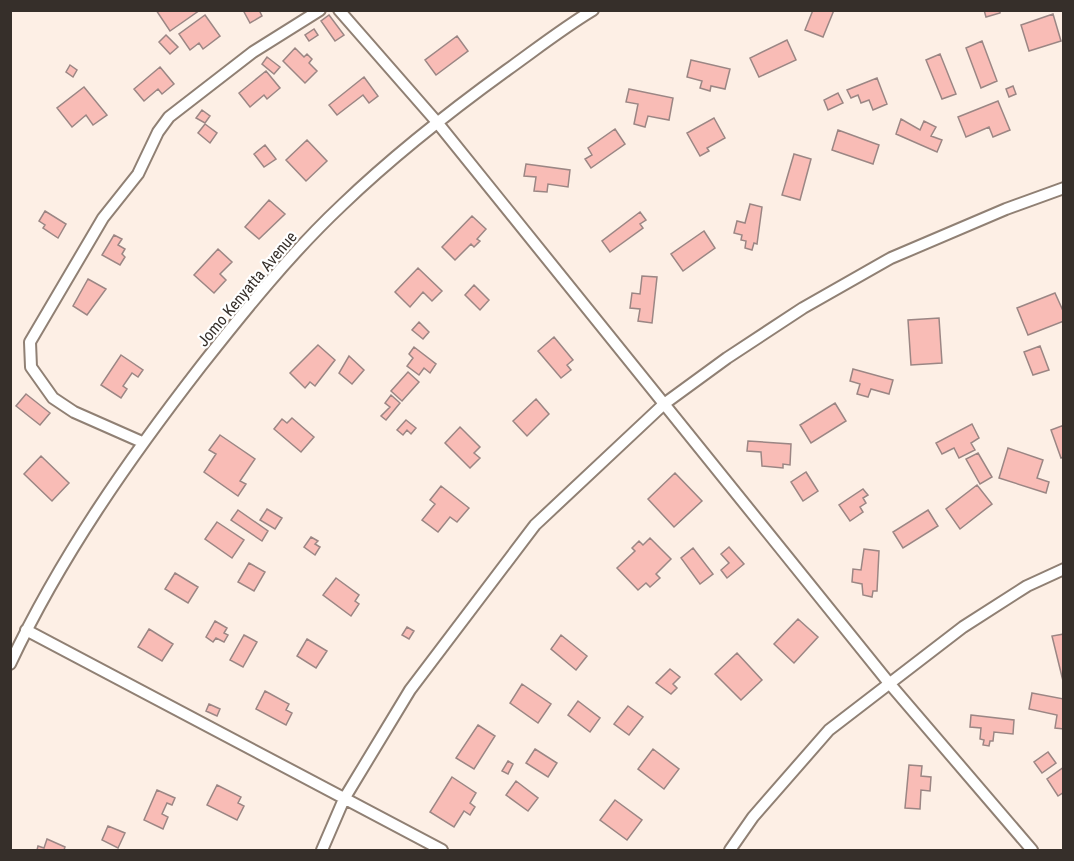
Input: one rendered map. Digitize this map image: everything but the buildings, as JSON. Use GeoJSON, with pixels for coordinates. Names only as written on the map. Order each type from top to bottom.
{"type":"FeatureCollection","features":[{"type":"Feature","properties":{"kind":"street"},"geometry":{"type":"LineString","coordinates":[[142,442],[74,412],[53,398],[40,384],[31,368],[30,342],[102,218],[138,174],[158,132],[169,117],[253,52],[320,10]]}},
{"type":"Feature","properties":{"kind":"street"},"geometry":{"type":"LineString","coordinates":[[339,10],[436,121],[889,683],[1032,850]]}},
{"type":"Feature","properties":{"kind":"street","name":"Jomo Kenyatta Avenue"},"geometry":{"type":"LineString","coordinates":[[10,663],[26,630],[73,549],[142,442],[232,327],[294,255],[341,206],[436,121],[593,10]]}},
{"type":"Feature","properties":{"kind":"street"},"geometry":{"type":"LineString","coordinates":[[322,850],[344,800],[410,690],[535,525],[664,404],[755,339],[891,258],[1006,209],[1064,188]]}},
{"type":"Feature","properties":{"kind":"street"},"geometry":{"type":"LineString","coordinates":[[730,850],[753,817],[829,730],[963,627],[1027,586],[1064,569]]}},
{"type":"Feature","properties":{"kind":"street"},"geometry":{"type":"LineString","coordinates":[[26,630],[442,850]]}}]}
